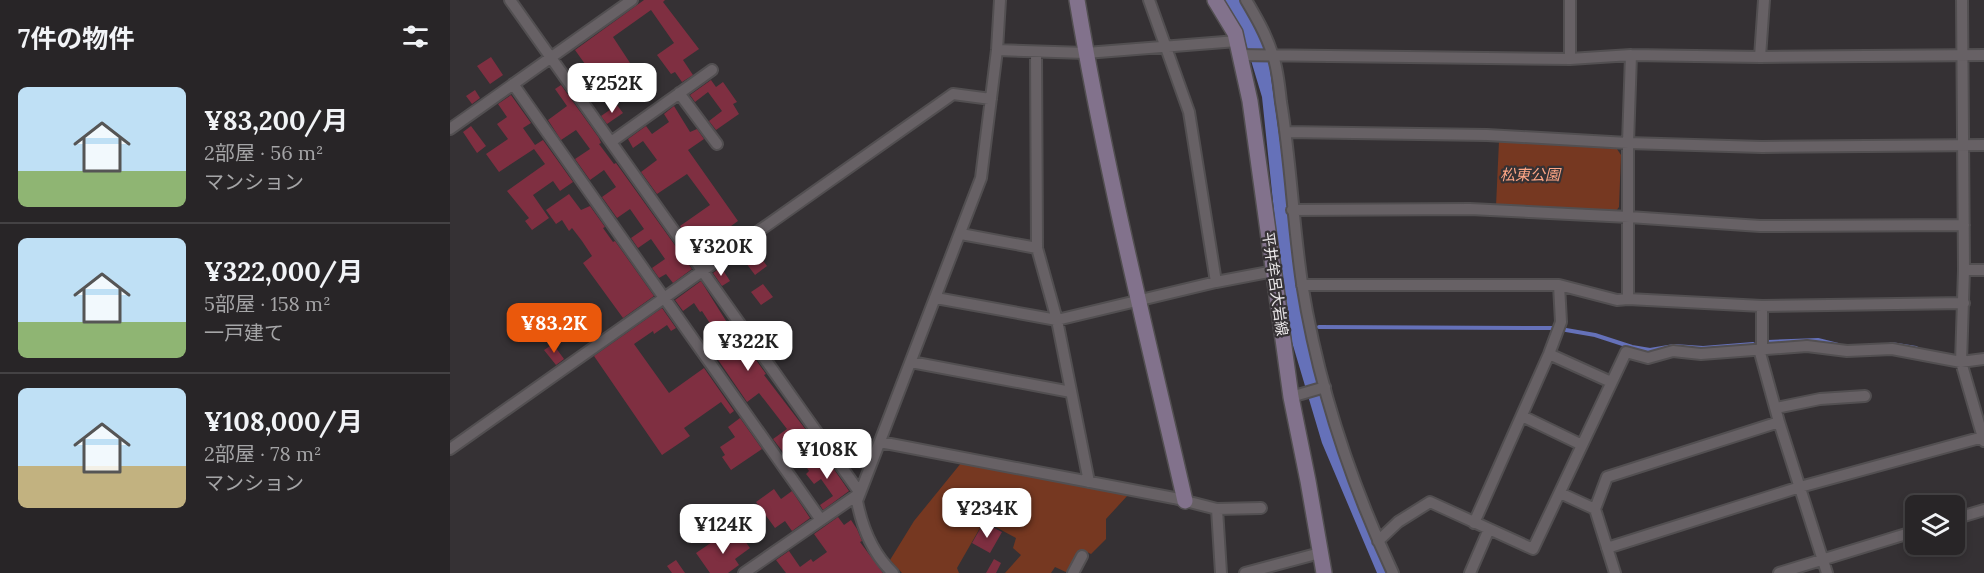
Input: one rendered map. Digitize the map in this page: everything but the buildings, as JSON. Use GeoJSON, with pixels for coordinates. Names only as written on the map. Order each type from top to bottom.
{"type":"FeatureCollection","features":[{"type":"Feature","properties":{"kind":"main road"},"geometry":{"type":"LineString","coordinates":[[1077,0],[1086,53],[1139,300],[1185,501]]}},
{"type":"Feature","properties":{"kind":"main road","name":"平井牟呂大岩線"},"geometry":{"type":"LineString","coordinates":[[1215,0],[1235,33],[1242,50],[1274,271],[1297,395],[1308,481],[1324,573]]}},
{"type":"Feature","properties":{"kind":"street"},"geometry":{"type":"LineString","coordinates":[[510,0],[860,493]]}},
{"type":"Feature","properties":{"kind":"street"},"geometry":{"type":"LineString","coordinates":[[450,129],[632,0]]}},
{"type":"Feature","properties":{"kind":"street"},"geometry":{"type":"LineString","coordinates":[[893,573],[881,560],[865,529],[858,501],[961,234],[984,166],[997,50],[1000,0]]}},
{"type":"Feature","properties":{"kind":"street"},"geometry":{"type":"LineString","coordinates":[[1149,0],[1189,112],[1216,282]]}},
{"type":"Feature","properties":{"kind":"street"},"geometry":{"type":"LineString","coordinates":[[1246,0],[1266,36],[1286,132],[1292,210],[1302,285],[1324,387],[1342,445],[1378,541],[1393,573]]}},
{"type":"Feature","properties":{"kind":"street"},"geometry":{"type":"LineString","coordinates":[[1569,0],[1570,58]]}},
{"type":"Feature","properties":{"kind":"street"},"geometry":{"type":"LineString","coordinates":[[1761,57],[1764,0]]}},
{"type":"Feature","properties":{"kind":"street"},"geometry":{"type":"LineString","coordinates":[[1607,548],[1800,487],[1983,439],[1961,362],[1964,303],[1962,0]]}},
{"type":"Feature","properties":{"kind":"street"},"geometry":{"type":"LineString","coordinates":[[997,50],[1086,53],[1165,46],[1242,50],[1270,55],[1570,58],[1631,55],[1761,57],[1984,55]]}},
{"type":"Feature","properties":{"kind":"street"},"geometry":{"type":"LineString","coordinates":[[1036,52],[1037,248],[1057,320],[1089,482]]}},
{"type":"Feature","properties":{"kind":"street"},"geometry":{"type":"LineString","coordinates":[[1628,299],[1628,142],[1631,55]]}},
{"type":"Feature","properties":{"kind":"street"},"geometry":{"type":"LineString","coordinates":[[611,142],[712,70]]}},
{"type":"Feature","properties":{"kind":"street"},"geometry":{"type":"LineString","coordinates":[[513,84],[821,520]]}},
{"type":"Feature","properties":{"kind":"street"},"geometry":{"type":"LineString","coordinates":[[679,93],[717,144]]}},
{"type":"Feature","properties":{"kind":"street"},"geometry":{"type":"LineString","coordinates":[[450,449],[953,94],[991,99]]}},
{"type":"Feature","properties":{"kind":"street"},"geometry":{"type":"LineString","coordinates":[[1286,132],[1487,135],[1762,147],[1984,146]]}},
{"type":"Feature","properties":{"kind":"street"},"geometry":{"type":"LineString","coordinates":[[1292,210],[1470,209],[1760,226],[1964,225]]}},
{"type":"Feature","properties":{"kind":"street"},"geometry":{"type":"LineString","coordinates":[[961,234],[1037,248]]}},
{"type":"Feature","properties":{"kind":"street"},"geometry":{"type":"LineString","coordinates":[[1964,270],[1984,270]]}},
{"type":"Feature","properties":{"kind":"street"},"geometry":{"type":"LineString","coordinates":[[936,298],[1057,320],[1216,282],[1274,271]]}},
{"type":"Feature","properties":{"kind":"street"},"geometry":{"type":"LineString","coordinates":[[1302,285],[1559,285],[1617,300],[1762,306],[1964,303]]}},
{"type":"Feature","properties":{"kind":"street"},"geometry":{"type":"LineString","coordinates":[[1474,523],[1561,322],[1559,285]]}},
{"type":"Feature","properties":{"kind":"street"},"geometry":{"type":"LineString","coordinates":[[1762,306],[1761,349],[1779,422],[1827,573]]}},
{"type":"Feature","properties":{"kind":"street"},"geometry":{"type":"LineString","coordinates":[[1378,541],[1398,522],[1430,502],[1533,549],[1626,352],[1648,358],[1673,351],[1701,354],[1807,346],[1847,351],[1892,349],[1961,362],[1984,359]]}},
{"type":"Feature","properties":{"kind":"street"},"geometry":{"type":"LineString","coordinates":[[1549,354],[1611,381]]}},
{"type":"Feature","properties":{"kind":"street"},"geometry":{"type":"LineString","coordinates":[[912,362],[1071,392]]}},
{"type":"Feature","properties":{"kind":"street"},"geometry":{"type":"LineString","coordinates":[[1297,395],[1324,387]]}},
{"type":"Feature","properties":{"kind":"street"},"geometry":{"type":"LineString","coordinates":[[1776,408],[1820,399],[1864,396]]}},
{"type":"Feature","properties":{"kind":"street"},"geometry":{"type":"LineString","coordinates":[[1522,416],[1582,445]]}},
{"type":"Feature","properties":{"kind":"street"},"geometry":{"type":"LineString","coordinates":[[1615,573],[1595,509],[1607,477],[1779,422]]}},
{"type":"Feature","properties":{"kind":"street"},"geometry":{"type":"LineString","coordinates":[[880,442],[1217,509],[1261,508]]}},
{"type":"Feature","properties":{"kind":"street"},"geometry":{"type":"LineString","coordinates":[[744,573],[860,493]]}},
{"type":"Feature","properties":{"kind":"street"},"geometry":{"type":"LineString","coordinates":[[1560,493],[1595,509]]}},
{"type":"Feature","properties":{"kind":"street"},"geometry":{"type":"LineString","coordinates":[[1217,509],[1221,573]]}},
{"type":"Feature","properties":{"kind":"street"},"geometry":{"type":"LineString","coordinates":[[1965,516],[1984,510]]}},
{"type":"Feature","properties":{"kind":"street"},"geometry":{"type":"LineString","coordinates":[[1470,573],[1489,529]]}},
{"type":"Feature","properties":{"kind":"street"},"geometry":{"type":"LineString","coordinates":[[1779,573],[1905,534]]}},
{"type":"Feature","properties":{"kind":"street"},"geometry":{"type":"LineString","coordinates":[[1245,573],[1320,553]]}},
{"type":"Feature","properties":{"kind":"street"},"geometry":{"type":"LineString","coordinates":[[1073,573],[1082,556]]}},
{"type":"Feature","properties":{"kind":"green space","name":"松東公園"},"geometry":{"type":"Polygon","coordinates":[[[1499,141],[1617,149],[1621,155],[1619,207],[1616,211],[1496,206],[1499,141]]]}},
{"type":"Feature","properties":{"kind":"green space"},"geometry":{"type":"Polygon","coordinates":[[[970,452],[1122,489],[1128,495],[1106,519],[1106,539],[1091,554],[1081,549],[1068,573],[1055,567],[1051,573],[1005,573],[1021,555],[1013,548],[1016,538],[992,525],[986,531],[980,528],[957,568],[959,573],[902,573],[890,560],[914,521],[970,452]]]}},
{"type":"Feature","properties":{"kind":"water"},"geometry":{"type":"Polygon","coordinates":[[[1224,0],[1241,0],[1258,30],[1269,63],[1290,230],[1302,311],[1313,362],[1388,573],[1377,573],[1322,443],[1292,342],[1276,230],[1262,97],[1244,37],[1224,0]]]}},
{"type":"Feature","properties":{"kind":"waterway"},"geometry":{"type":"LineString","coordinates":[[1319,327],[1552,328]]}},
{"type":"Feature","properties":{"kind":"waterway"},"geometry":{"type":"LineString","coordinates":[[1566,330],[1595,335],[1632,347],[1650,350],[1674,346],[1703,348],[1753,344]]}},
{"type":"Feature","properties":{"kind":"waterway"},"geometry":{"type":"LineString","coordinates":[[1768,342],[1818,340],[1838,345]]}},
{"type":"Feature","properties":{"kind":"waterway"},"geometry":{"type":"LineString","coordinates":[[1891,344],[1916,348]]}}]}
